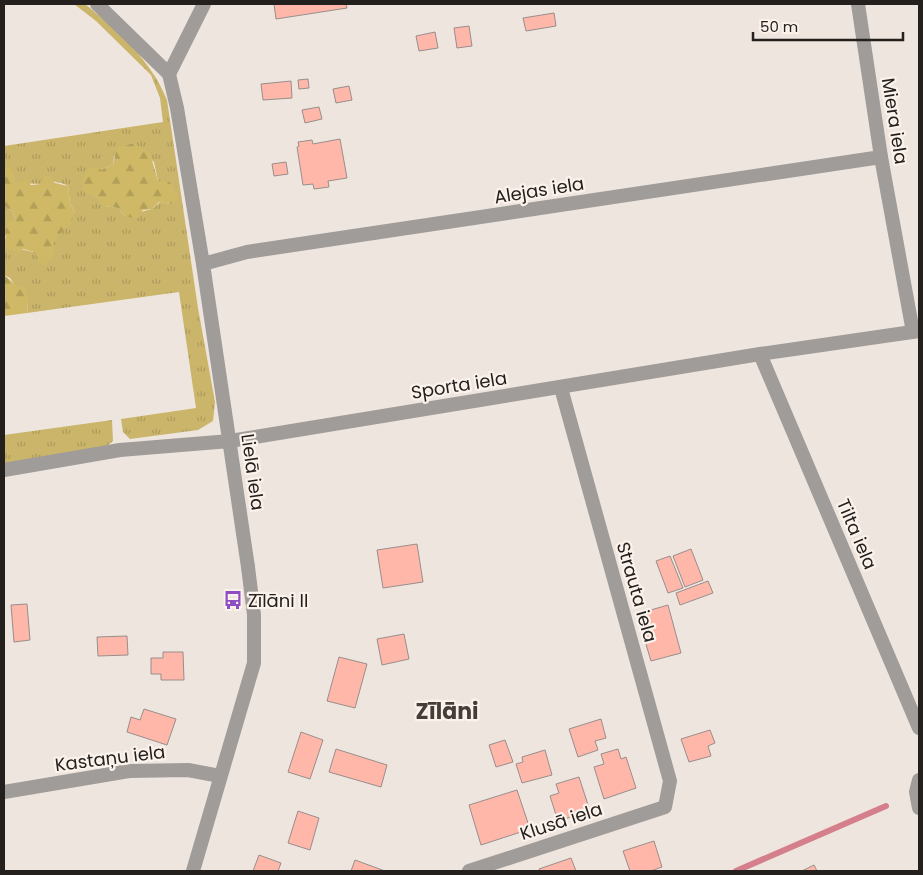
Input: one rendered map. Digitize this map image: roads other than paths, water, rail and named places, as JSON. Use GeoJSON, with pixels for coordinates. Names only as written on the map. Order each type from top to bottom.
{"type":"FeatureCollection","features":[{"type":"Feature","properties":{"kind":"street"},"geometry":{"type":"LineString","coordinates":[[96,4],[169,74],[204,4]]}},
{"type":"Feature","properties":{"kind":"street","name":"Miera iela"},"geometry":{"type":"LineString","coordinates":[[858,4],[881,157],[916,331]]}},
{"type":"Feature","properties":{"kind":"street","name":"Lielā iela"},"geometry":{"type":"LineString","coordinates":[[169,74],[177,108],[203,264],[254,615],[254,663],[193,871]]}},
{"type":"Feature","properties":{"kind":"street","name":"Alejas iela"},"geometry":{"type":"LineString","coordinates":[[203,264],[247,252],[881,157]]}},
{"type":"Feature","properties":{"kind":"street","name":"Sporta iela"},"geometry":{"type":"LineString","coordinates":[[4,470],[120,450],[230,441],[760,354],[916,331]]}},
{"type":"Feature","properties":{"kind":"street","name":"Tilta iela"},"geometry":{"type":"LineString","coordinates":[[760,354],[919,728]]}},
{"type":"Feature","properties":{"kind":"street","name":"Strauta iela"},"geometry":{"type":"LineString","coordinates":[[561,388],[670,781],[664,807]]}},
{"type":"Feature","properties":{"kind":"street","name":"Kastaņu iela"},"geometry":{"type":"LineString","coordinates":[[4,792],[129,771],[188,770],[220,776]]}},
{"type":"Feature","properties":{"kind":"street"},"geometry":{"type":"LineString","coordinates":[[919,780],[916,792],[919,808]]}},
{"type":"Feature","properties":{"kind":"street","name":"Klusā iela"},"geometry":{"type":"LineString","coordinates":[[470,871],[664,807]]}},
{"type":"Feature","properties":{"kind":"waterway"},"geometry":{"type":"LineString","coordinates":[[736,871],[886,806]]}},
{"type":"Feature","properties":{"kind":"place","name":"Zīlāni II"},"geometry":{"type":"Point","coordinates":[233,600]}},
{"type":"Feature","properties":{"kind":"district","name":"Zīlāni"},"geometry":{"type":"Point","coordinates":[447,711]}}]}
